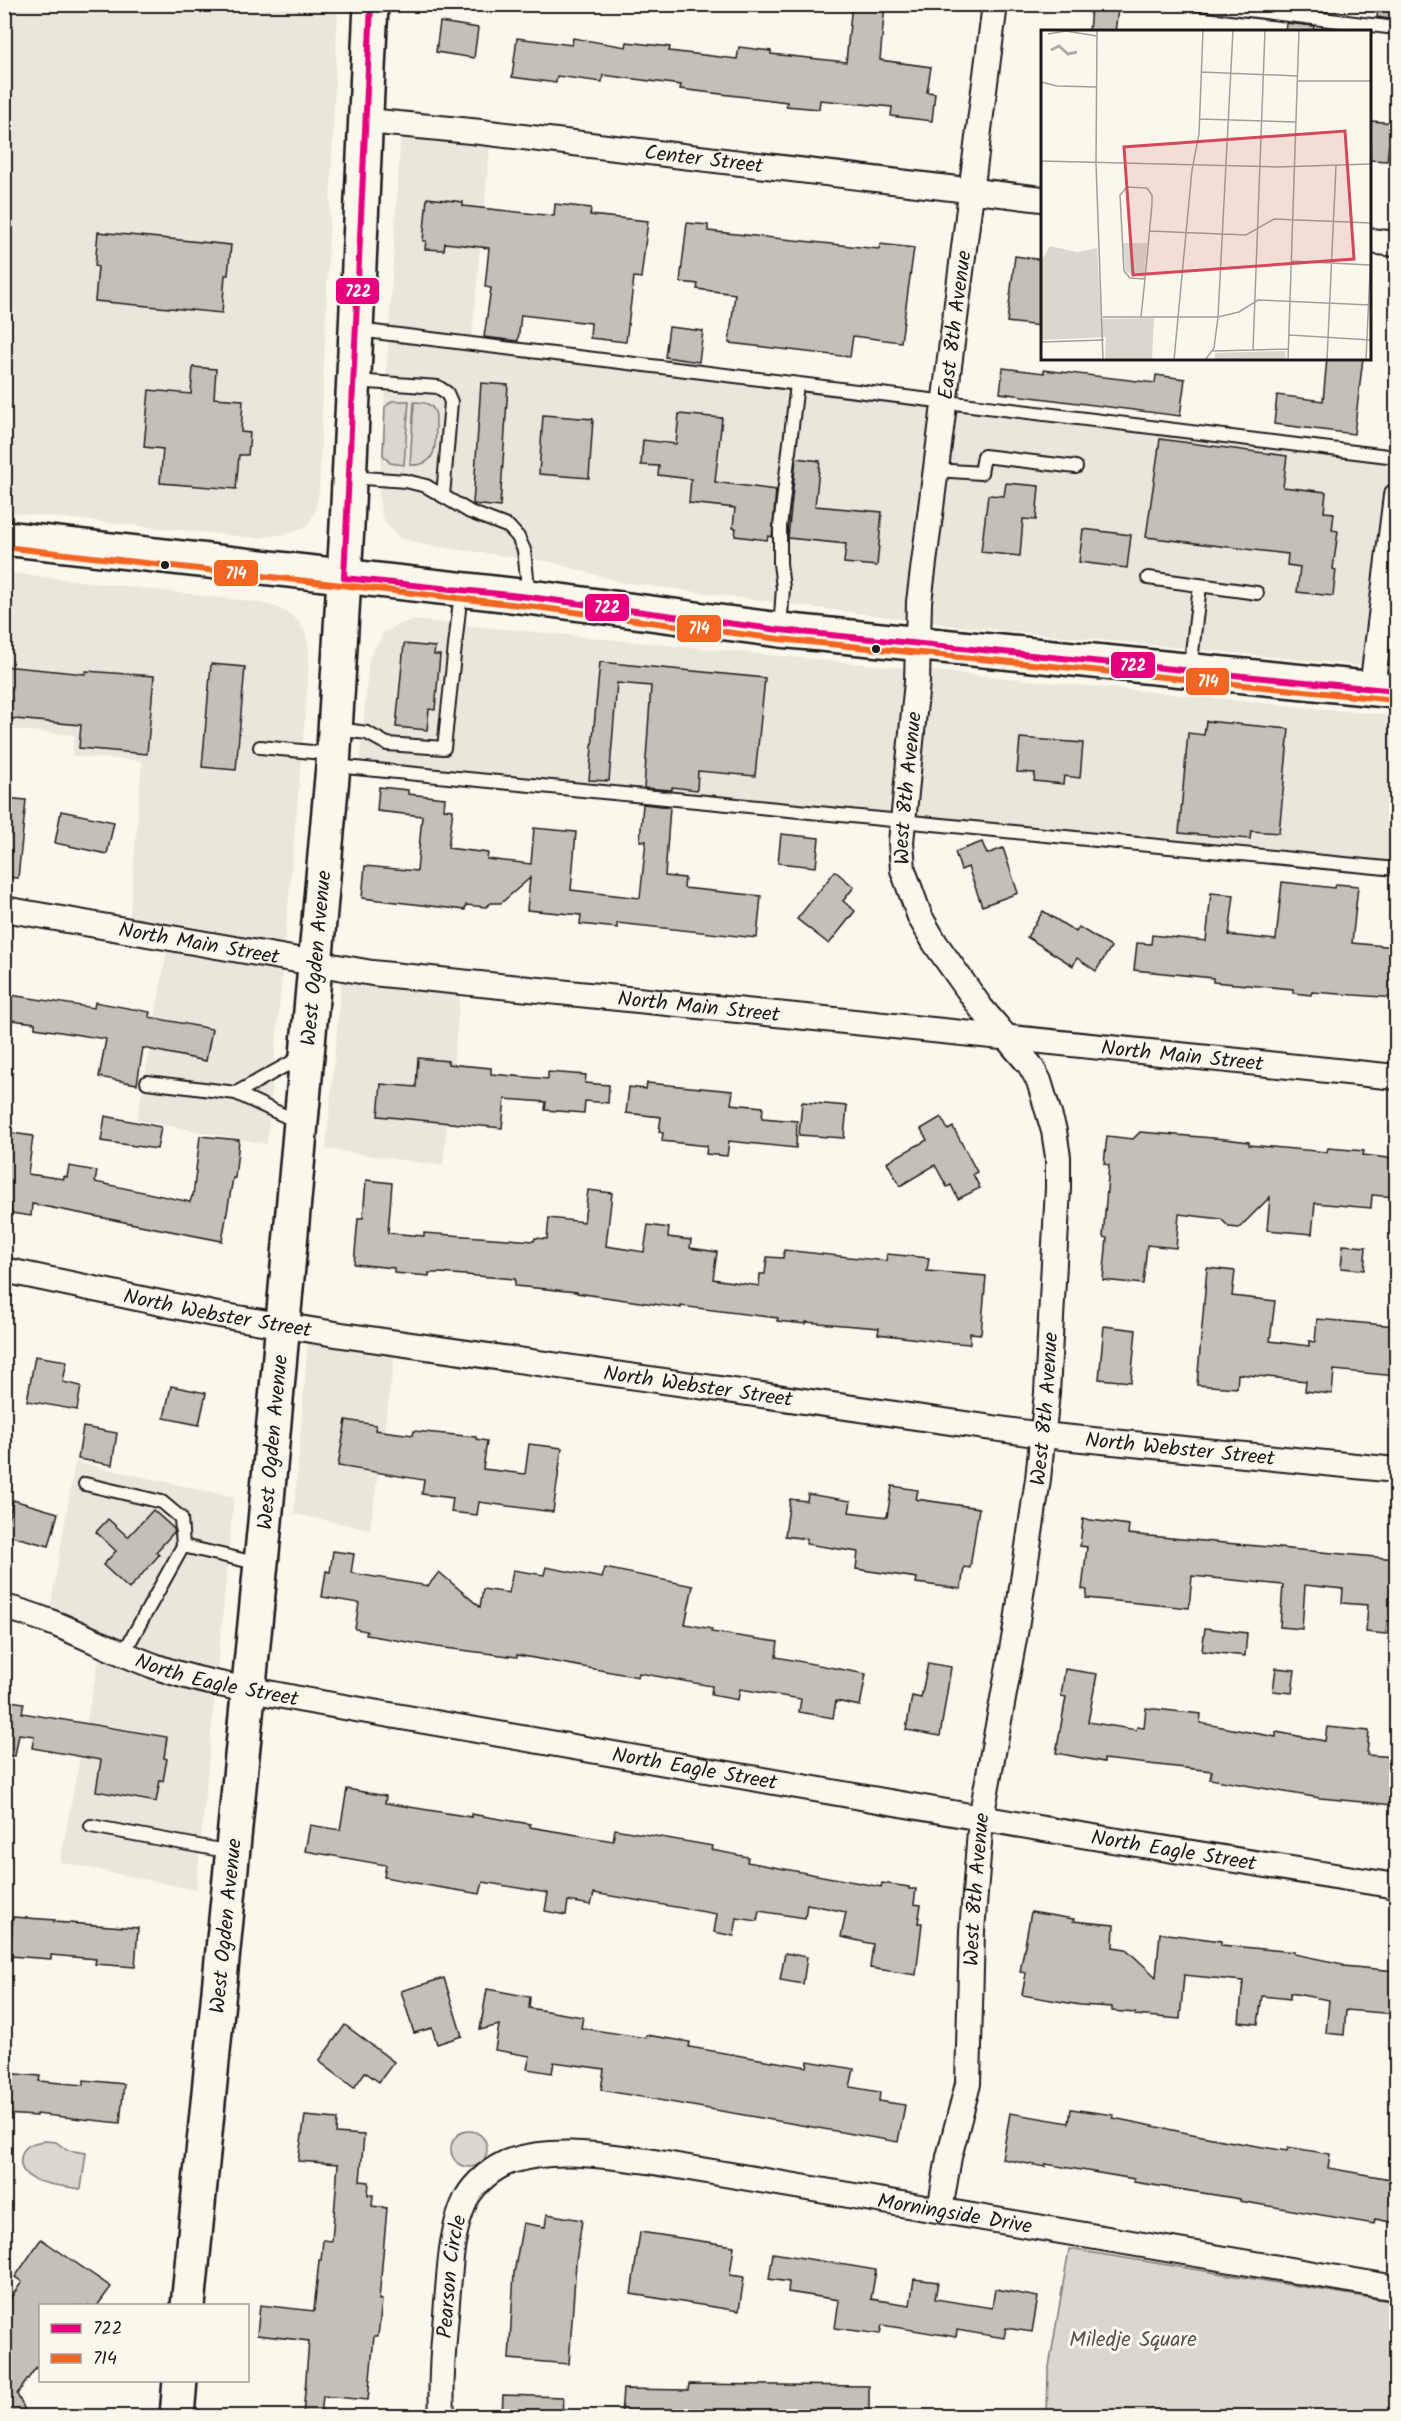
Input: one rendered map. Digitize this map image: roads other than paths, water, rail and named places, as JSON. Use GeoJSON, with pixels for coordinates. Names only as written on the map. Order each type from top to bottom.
{"type":"FeatureCollection","features":[{"type":"Feature","properties":{"kind":"main road","name":"West Ogden Avenue"},"geometry":{"type":"LineString","coordinates":[[188,2304],[284,1325],[334,750],[371,4]]}},
{"type":"Feature","properties":{"kind":"main road"},"geometry":{"type":"LineString","coordinates":[[4,538],[529,597],[780,630],[1384,690]]}},
{"type":"Feature","properties":{"kind":"main road"},"geometry":{"type":"LineString","coordinates":[[177,2416],[180,2382]]}},
{"type":"Feature","properties":{"kind":"street","name":"East 8th Avenue"},"geometry":{"type":"LineString","coordinates":[[918,644],[919,602],[995,4]]}},
{"type":"Feature","properties":{"kind":"street","name":"Center Street"},"geometry":{"type":"LineString","coordinates":[[366,120],[1041,199]]}},
{"type":"Feature","properties":{"kind":"street"},"geometry":{"type":"LineString","coordinates":[[1371,241],[1396,244]]}},
{"type":"Feature","properties":{"kind":"street"},"geometry":{"type":"LineString","coordinates":[[1384,690],[1396,496]]}},
{"type":"Feature","properties":{"kind":"street","name":"West 8th Avenue"},"geometry":{"type":"LineString","coordinates":[[918,644],[917,682],[901,842],[903,870],[920,917],[981,1008],[1030,1065],[1039,1081],[1054,1131],[1058,1157],[1047,1393],[1024,1581],[981,1818],[972,1931],[968,2084],[949,2157],[940,2210]]}},
{"type":"Feature","properties":{"kind":"street","name":"North Main Street"},"geometry":{"type":"LineString","coordinates":[[4,909],[372,973],[1396,1077]]}},
{"type":"Feature","properties":{"kind":"street","name":"North Webster Street"},"geometry":{"type":"LineString","coordinates":[[4,1270],[213,1314],[342,1335],[1042,1435],[1396,1470]]}},
{"type":"Feature","properties":{"kind":"street","name":"North Eagle Street"},"geometry":{"type":"LineString","coordinates":[[4,1607],[47,1620],[123,1654],[189,1677],[248,1689],[981,1818],[1396,1886]]}},
{"type":"Feature","properties":{"kind":"street","name":"Morningside Drive"},"geometry":{"type":"LineString","coordinates":[[512,2161],[545,2155],[576,2154],[648,2161],[1396,2288]]}},
{"type":"Feature","properties":{"kind":"street","name":"Pearson Circle"},"geometry":{"type":"LineString","coordinates":[[442,2416],[440,2384],[455,2232],[466,2198],[478,2183],[494,2170],[512,2161]]}},
{"type":"Feature","properties":{"kind":"lane"},"geometry":{"type":"LineString","coordinates":[[1198,4],[1396,28]]}},
{"type":"Feature","properties":{"kind":"lane"},"geometry":{"type":"LineString","coordinates":[[356,330],[1396,457]]}},
{"type":"Feature","properties":{"kind":"lane"},"geometry":{"type":"LineString","coordinates":[[354,380],[438,387],[447,393],[451,402],[443,496]]}},
{"type":"Feature","properties":{"kind":"lane"},"geometry":{"type":"LineString","coordinates":[[780,630],[783,588],[780,527],[797,384]]}},
{"type":"Feature","properties":{"kind":"lane"},"geometry":{"type":"LineString","coordinates":[[936,470],[981,473],[984,456],[1076,467]]}},
{"type":"Feature","properties":{"kind":"lane"},"geometry":{"type":"LineString","coordinates":[[349,477],[406,481],[426,486],[470,512],[508,527],[518,537],[524,550],[529,597]]}},
{"type":"Feature","properties":{"kind":"lane"},"geometry":{"type":"LineString","coordinates":[[1148,578],[1257,593]]}},
{"type":"Feature","properties":{"kind":"lane"},"geometry":{"type":"LineString","coordinates":[[1190,670],[1200,586]]}},
{"type":"Feature","properties":{"kind":"lane"},"geometry":{"type":"LineString","coordinates":[[334,750],[368,733],[387,744],[444,748],[462,590]]}},
{"type":"Feature","properties":{"kind":"lane"},"geometry":{"type":"LineString","coordinates":[[260,747],[334,750],[903,821],[1396,869]]}},
{"type":"Feature","properties":{"kind":"lane"},"geometry":{"type":"LineString","coordinates":[[236,1093],[308,1053]]}},
{"type":"Feature","properties":{"kind":"lane"},"geometry":{"type":"LineString","coordinates":[[147,1082],[236,1093],[302,1124]]}},
{"type":"Feature","properties":{"kind":"lane"},"geometry":{"type":"LineString","coordinates":[[85,1485],[162,1502],[181,1518],[183,1546],[123,1654]]}},
{"type":"Feature","properties":{"kind":"lane"},"geometry":{"type":"LineString","coordinates":[[183,1546],[261,1564]]}},
{"type":"Feature","properties":{"kind":"lane"},"geometry":{"type":"LineString","coordinates":[[91,1826],[232,1852]]}},
{"type":"Feature","properties":{"kind":"park label","name":"Miledje Square"},"geometry":{"type":"Point","coordinates":[1133,2339]}}]}
